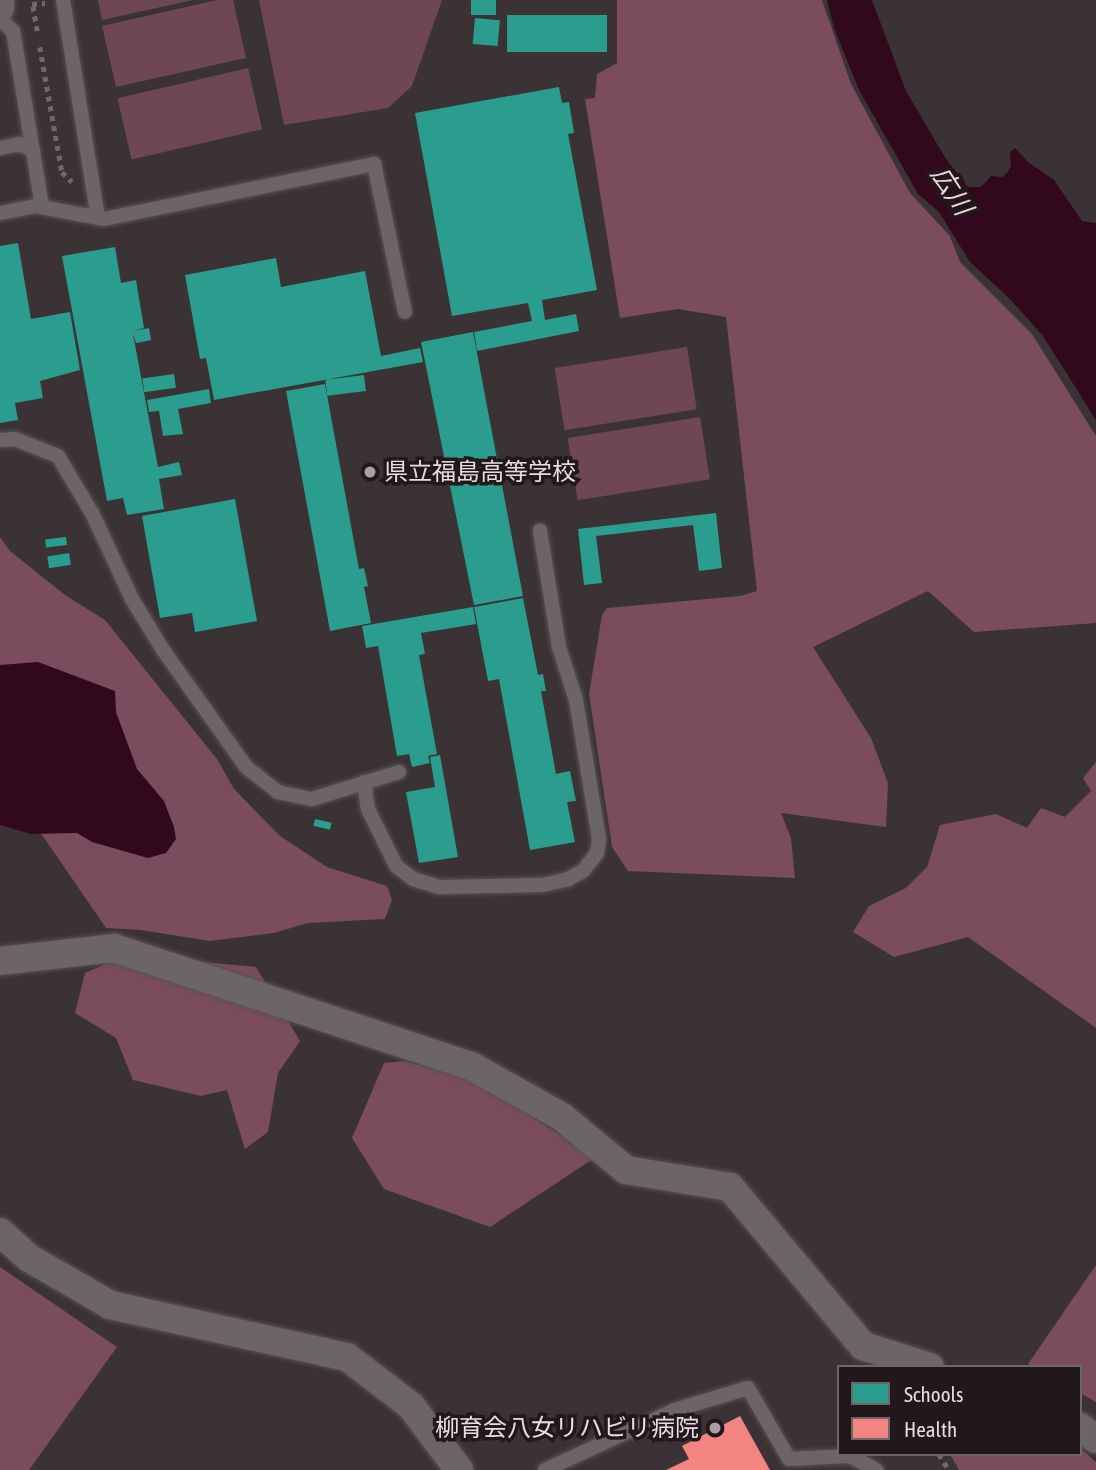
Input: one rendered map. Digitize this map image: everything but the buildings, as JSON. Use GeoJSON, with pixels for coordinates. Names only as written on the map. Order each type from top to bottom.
{"type":"FeatureCollection","features":[{"type":"Feature","properties":{"kind":"street"},"geometry":{"type":"LineString","coordinates":[[0,0],[0,8]]}},
{"type":"Feature","properties":{"kind":"street"},"geometry":{"type":"LineString","coordinates":[[0,961],[114,948],[473,1067],[562,1118],[626,1170],[730,1187],[863,1346],[924,1365]]}},
{"type":"Feature","properties":{"kind":"street"},"geometry":{"type":"LineString","coordinates":[[0,1232],[29,1258],[110,1305],[347,1357],[411,1406],[459,1470]]}},
{"type":"Feature","properties":{"kind":"lane"},"geometry":{"type":"LineString","coordinates":[[63,0],[98,218]]}},
{"type":"Feature","properties":{"kind":"lane"},"geometry":{"type":"LineString","coordinates":[[0,19],[13,31],[42,207]]}},
{"type":"Feature","properties":{"kind":"lane"},"geometry":{"type":"LineString","coordinates":[[0,148],[19,144],[33,150]]}},
{"type":"Feature","properties":{"kind":"lane"},"geometry":{"type":"LineString","coordinates":[[0,213],[42,207],[98,218],[374,164],[405,312]]}},
{"type":"Feature","properties":{"kind":"lane"},"geometry":{"type":"LineString","coordinates":[[0,440],[15,439],[58,456],[93,515],[144,620],[246,767],[278,792],[312,799],[398,772]]}},
{"type":"Feature","properties":{"kind":"lane"},"geometry":{"type":"LineString","coordinates":[[364,782],[368,809],[396,866],[413,879],[440,887],[543,886],[568,879],[583,871],[597,853],[599,839],[576,701],[559,647],[540,531]]}},
{"type":"Feature","properties":{"kind":"lane"},"geometry":{"type":"LineString","coordinates":[[545,1470],[675,1410],[748,1388],[789,1459],[850,1456],[876,1470]]}},
{"type":"Feature","properties":{"kind":"path"},"geometry":{"type":"LineString","coordinates":[[63,0],[32,4],[62,172],[70,182],[94,193]]}},
{"type":"Feature","properties":{"kind":"shaded area"},"geometry":{"type":"Polygon","coordinates":[[[98,0],[193,0],[102,20],[98,0]]]}},
{"type":"Feature","properties":{"kind":"shaded area"},"geometry":{"type":"Polygon","coordinates":[[[217,0],[233,0],[246,58],[116,87],[102,26],[217,0]]]}},
{"type":"Feature","properties":{"kind":"shaded area"},"geometry":{"type":"Polygon","coordinates":[[[259,0],[442,0],[412,86],[388,108],[284,125],[259,0]]]}},
{"type":"Feature","properties":{"kind":"shaded area"},"geometry":{"type":"Polygon","coordinates":[[[617,0],[822,0],[851,84],[910,193],[950,236],[960,262],[1032,334],[1096,436],[1096,623],[974,632],[928,591],[813,647],[871,738],[888,783],[886,827],[781,813],[791,838],[795,878],[628,871],[612,847],[589,694],[602,615],[607,608],[740,596],[757,591],[726,317],[678,309],[620,318],[585,99],[595,98],[597,74],[617,63],[617,0]]]}},
{"type":"Feature","properties":{"kind":"shaded area"},"geometry":{"type":"Polygon","coordinates":[[[248,68],[262,129],[132,160],[117,98],[248,68]]]}},
{"type":"Feature","properties":{"kind":"shaded area"},"geometry":{"type":"Polygon","coordinates":[[[687,347],[697,409],[565,430],[555,368],[687,347]]]}},
{"type":"Feature","properties":{"kind":"shaded area"},"geometry":{"type":"Polygon","coordinates":[[[700,417],[710,479],[578,500],[568,438],[700,417]]]}},
{"type":"Feature","properties":{"kind":"shaded area"},"geometry":{"type":"Polygon","coordinates":[[[0,537],[10,551],[65,595],[105,620],[217,759],[234,789],[280,836],[327,867],[387,886],[392,900],[385,919],[308,923],[274,933],[210,941],[141,930],[106,928],[36,826],[0,688],[0,537]]]}},
{"type":"Feature","properties":{"kind":"shaded area"},"geometry":{"type":"Polygon","coordinates":[[[1096,762],[1096,1028],[968,937],[894,957],[853,932],[869,906],[906,888],[927,867],[940,825],[996,814],[1027,828],[1041,808],[1065,817],[1091,791],[1083,778],[1096,762]]]}},
{"type":"Feature","properties":{"kind":"shaded area"},"geometry":{"type":"Polygon","coordinates":[[[171,959],[256,967],[300,1041],[278,1073],[268,1132],[245,1149],[227,1090],[201,1096],[133,1080],[116,1038],[75,1013],[85,973],[108,963],[171,959]]]}},
{"type":"Feature","properties":{"kind":"shaded area"},"geometry":{"type":"Polygon","coordinates":[[[404,1061],[469,1078],[596,1157],[490,1227],[384,1189],[352,1138],[384,1063],[404,1061]]]}},
{"type":"Feature","properties":{"kind":"shaded area"},"geometry":{"type":"Polygon","coordinates":[[[1096,1265],[1096,1402],[1082,1394],[1082,1365],[1028,1364],[1096,1265]]]}},
{"type":"Feature","properties":{"kind":"shaded area"},"geometry":{"type":"Polygon","coordinates":[[[0,1267],[117,1347],[29,1470],[0,1470],[0,1267]]]}},
{"type":"Feature","properties":{"kind":"shaded area"},"geometry":{"type":"Polygon","coordinates":[[[1082,1450],[1096,1462],[1096,1470],[959,1470],[951,1456],[1082,1456],[1082,1450]]]}},
{"type":"Feature","properties":{"kind":"water","name":"広川"},"geometry":{"type":"Polygon","coordinates":[[[827,0],[872,0],[906,91],[946,159],[968,187],[981,187],[991,176],[1002,177],[1007,173],[1011,166],[1010,152],[1015,148],[1028,162],[1054,180],[1082,221],[1096,223],[1096,420],[1043,336],[1010,299],[970,262],[939,212],[918,194],[859,90],[834,28],[827,0]]]}},
{"type":"Feature","properties":{"kind":"water"},"geometry":{"type":"Polygon","coordinates":[[[38,662],[115,691],[116,712],[137,769],[164,801],[174,827],[176,839],[166,853],[148,858],[92,842],[77,833],[31,834],[0,825],[0,665],[38,662]]]}},
{"type":"Feature","properties":{"kind":"place","name":"県立福島高等学校"},"geometry":{"type":"Point","coordinates":[370,472]}},
{"type":"Feature","properties":{"kind":"place","name":"柳育会八女リハビリ病院"},"geometry":{"type":"Point","coordinates":[715,1428]}}]}
